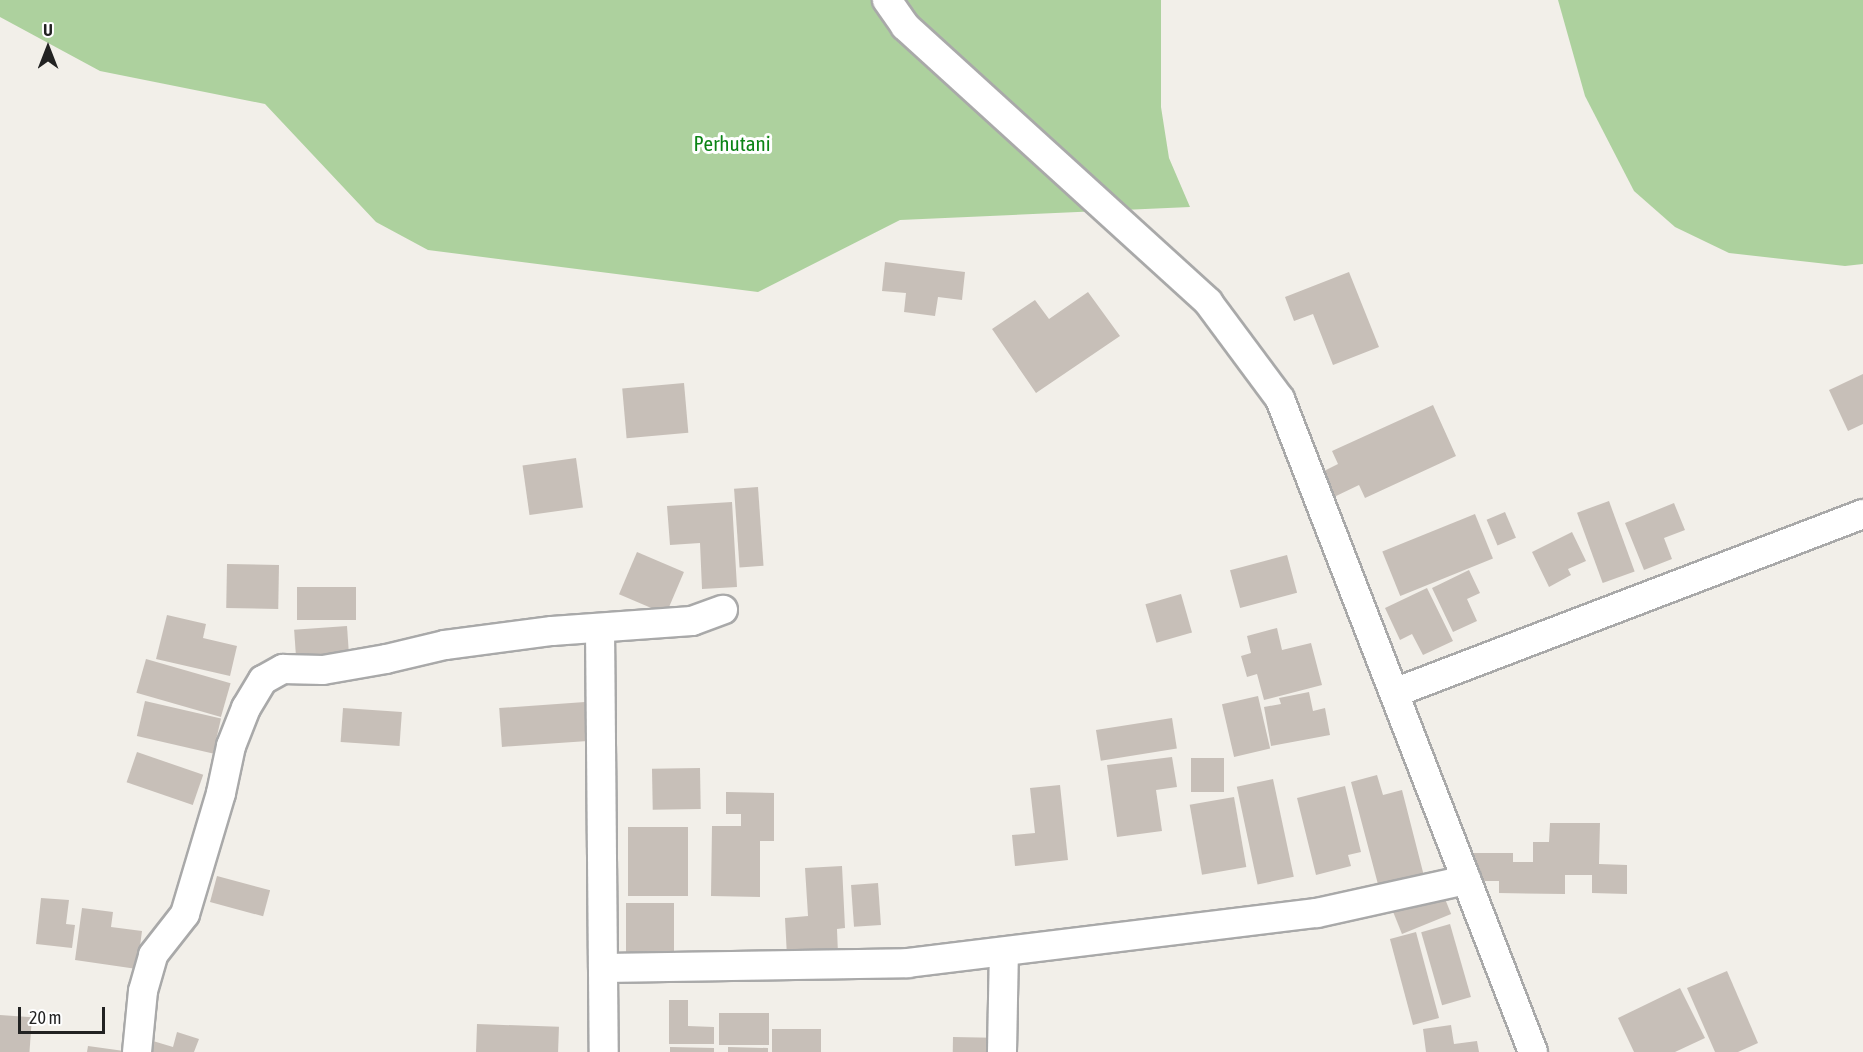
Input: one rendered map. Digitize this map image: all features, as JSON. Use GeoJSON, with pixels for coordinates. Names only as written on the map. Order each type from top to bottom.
{"type":"FeatureCollection","features":[{"type":"Feature","properties":{"kind":"street"},"geometry":{"type":"LineString","coordinates":[[887,0],[905,26],[1208,302],[1280,399],[1533,1052]]}},
{"type":"Feature","properties":{"kind":"street"},"geometry":{"type":"LineString","coordinates":[[1394,693],[1863,514]]}},
{"type":"Feature","properties":{"kind":"street"},"geometry":{"type":"LineString","coordinates":[[137,1052],[143,991],[153,955],[185,914],[221,793],[231,746],[246,708],[262,680],[283,669],[323,670],[386,659],[445,645],[600,628],[692,621],[723,610]]}},
{"type":"Feature","properties":{"kind":"street"},"geometry":{"type":"LineString","coordinates":[[600,628],[604,1052]]}},
{"type":"Feature","properties":{"kind":"street"},"geometry":{"type":"LineString","coordinates":[[603,968],[908,963],[1317,914],[1466,880]]}},
{"type":"Feature","properties":{"kind":"street"},"geometry":{"type":"LineString","coordinates":[[1002,1052],[1004,952]]}},
{"type":"Feature","properties":{"kind":"green space","name":"Perhutani"},"geometry":{"type":"Polygon","coordinates":[[[0,0],[1161,0],[1161,107],[1169,158],[1190,207],[900,220],[758,292],[428,250],[376,222],[265,104],[100,71],[0,17],[0,0]]]}},
{"type":"Feature","properties":{"kind":"green space"},"geometry":{"type":"Polygon","coordinates":[[[1558,0],[1863,0],[1863,264],[1845,266],[1729,253],[1675,227],[1634,191],[1585,96],[1558,0]]]}},
{"type":"Feature","properties":{"kind":"building"},"geometry":{"type":"Polygon","coordinates":[[[885,262],[965,272],[962,300],[938,297],[935,316],[904,312],[906,293],[882,291],[885,262]]]}},
{"type":"Feature","properties":{"kind":"building"},"geometry":{"type":"Polygon","coordinates":[[[1349,272],[1379,347],[1333,365],[1313,314],[1294,321],[1285,297],[1349,272]]]}},
{"type":"Feature","properties":{"kind":"building"},"geometry":{"type":"Polygon","coordinates":[[[1088,292],[1120,336],[1036,393],[992,329],[1035,300],[1049,319],[1088,292]]]}},
{"type":"Feature","properties":{"kind":"building"},"geometry":{"type":"Polygon","coordinates":[[[1863,374],[1863,424],[1848,431],[1829,390],[1863,374]]]}},
{"type":"Feature","properties":{"kind":"building"},"geometry":{"type":"Polygon","coordinates":[[[684,383],[688,433],[627,438],[622,388],[684,383]]]}},
{"type":"Feature","properties":{"kind":"building"},"geometry":{"type":"Polygon","coordinates":[[[1433,405],[1456,456],[1365,498],[1359,485],[1334,497],[1322,472],[1338,464],[1332,451],[1433,405]]]}},
{"type":"Feature","properties":{"kind":"building"},"geometry":{"type":"Polygon","coordinates":[[[576,458],[583,508],[529,515],[523,466],[576,458]]]}},
{"type":"Feature","properties":{"kind":"building"},"geometry":{"type":"Polygon","coordinates":[[[758,487],[764,566],[740,567],[734,489],[758,487]]]}},
{"type":"Feature","properties":{"kind":"building"},"geometry":{"type":"Polygon","coordinates":[[[1609,501],[1635,571],[1603,583],[1577,513],[1609,501]]]}},
{"type":"Feature","properties":{"kind":"building"},"geometry":{"type":"Polygon","coordinates":[[[732,502],[737,587],[702,589],[700,543],[670,545],[667,506],[732,502]]]}},
{"type":"Feature","properties":{"kind":"building"},"geometry":{"type":"Polygon","coordinates":[[[1674,503],[1685,530],[1664,538],[1672,559],[1644,570],[1625,523],[1674,503]]]}},
{"type":"Feature","properties":{"kind":"building"},"geometry":{"type":"Polygon","coordinates":[[[1505,512],[1516,538],[1498,546],[1487,520],[1505,512]]]}},
{"type":"Feature","properties":{"kind":"building"},"geometry":{"type":"Polygon","coordinates":[[[1475,514],[1493,559],[1400,596],[1382,551],[1475,514]]]}},
{"type":"Feature","properties":{"kind":"building"},"geometry":{"type":"Polygon","coordinates":[[[1572,532],[1586,561],[1568,569],[1571,575],[1549,587],[1532,552],[1572,532]]]}},
{"type":"Feature","properties":{"kind":"building"},"geometry":{"type":"Polygon","coordinates":[[[637,552],[684,572],[666,614],[619,594],[637,552]]]}},
{"type":"Feature","properties":{"kind":"building"},"geometry":{"type":"Polygon","coordinates":[[[1287,555],[1297,593],[1240,608],[1230,570],[1287,555]]]}},
{"type":"Feature","properties":{"kind":"building"},"geometry":{"type":"Polygon","coordinates":[[[227,564],[279,565],[278,609],[226,608],[227,564]]]}},
{"type":"Feature","properties":{"kind":"building"},"geometry":{"type":"Polygon","coordinates":[[[1469,570],[1480,593],[1467,599],[1477,621],[1453,632],[1432,588],[1469,570]]]}},
{"type":"Feature","properties":{"kind":"building"},"geometry":{"type":"Polygon","coordinates":[[[297,587],[356,587],[356,620],[297,620],[297,587]]]}},
{"type":"Feature","properties":{"kind":"building"},"geometry":{"type":"Polygon","coordinates":[[[1427,588],[1453,641],[1423,655],[1412,634],[1400,640],[1385,608],[1427,588]]]}},
{"type":"Feature","properties":{"kind":"building"},"geometry":{"type":"Polygon","coordinates":[[[1181,594],[1192,632],[1156,643],[1145,604],[1181,594]]]}},
{"type":"Feature","properties":{"kind":"building"},"geometry":{"type":"Polygon","coordinates":[[[167,615],[206,624],[203,638],[237,646],[230,676],[156,659],[167,615]]]}},
{"type":"Feature","properties":{"kind":"building"},"geometry":{"type":"Polygon","coordinates":[[[347,626],[349,653],[296,657],[294,630],[347,626]]]}},
{"type":"Feature","properties":{"kind":"building"},"geometry":{"type":"Polygon","coordinates":[[[1277,628],[1282,650],[1311,643],[1322,685],[1264,700],[1257,674],[1247,677],[1241,656],[1251,653],[1247,636],[1277,628]]]}},
{"type":"Feature","properties":{"kind":"building"},"geometry":{"type":"Polygon","coordinates":[[[146,659],[231,683],[221,717],[136,693],[146,659]]]}},
{"type":"Feature","properties":{"kind":"building"},"geometry":{"type":"Polygon","coordinates":[[[1309,692],[1313,711],[1325,708],[1330,735],[1271,746],[1264,707],[1281,704],[1279,698],[1309,692]]]}},
{"type":"Feature","properties":{"kind":"building"},"geometry":{"type":"Polygon","coordinates":[[[1258,696],[1270,749],[1234,757],[1222,704],[1258,696]]]}},
{"type":"Feature","properties":{"kind":"building"},"geometry":{"type":"Polygon","coordinates":[[[145,701],[221,719],[213,754],[137,736],[145,701]]]}},
{"type":"Feature","properties":{"kind":"building"},"geometry":{"type":"Polygon","coordinates":[[[585,702],[588,741],[502,747],[499,708],[585,702]]]}},
{"type":"Feature","properties":{"kind":"building"},"geometry":{"type":"Polygon","coordinates":[[[343,708],[402,712],[399,746],[341,742],[343,708]]]}},
{"type":"Feature","properties":{"kind":"building"},"geometry":{"type":"Polygon","coordinates":[[[1172,718],[1177,749],[1101,761],[1096,730],[1172,718]]]}},
{"type":"Feature","properties":{"kind":"building"},"geometry":{"type":"Polygon","coordinates":[[[137,752],[203,775],[193,805],[127,782],[137,752]]]}},
{"type":"Feature","properties":{"kind":"building"},"geometry":{"type":"Polygon","coordinates":[[[1172,757],[1177,787],[1156,790],[1162,831],[1117,837],[1107,765],[1172,757]]]}},
{"type":"Feature","properties":{"kind":"building"},"geometry":{"type":"Polygon","coordinates":[[[1191,758],[1224,758],[1224,792],[1191,792],[1191,758]]]}},
{"type":"Feature","properties":{"kind":"building"},"geometry":{"type":"Polygon","coordinates":[[[700,768],[701,809],[653,810],[652,769],[700,768]]]}},
{"type":"Feature","properties":{"kind":"building"},"geometry":{"type":"Polygon","coordinates":[[[1377,775],[1383,795],[1402,790],[1425,880],[1380,892],[1351,782],[1377,775]]]}},
{"type":"Feature","properties":{"kind":"building"},"geometry":{"type":"Polygon","coordinates":[[[1273,779],[1294,877],[1258,885],[1237,787],[1273,779]]]}},
{"type":"Feature","properties":{"kind":"building"},"geometry":{"type":"Polygon","coordinates":[[[1060,785],[1068,860],[1015,866],[1012,835],[1035,833],[1030,788],[1060,785]]]}},
{"type":"Feature","properties":{"kind":"building"},"geometry":{"type":"Polygon","coordinates":[[[1345,786],[1361,852],[1348,855],[1351,866],[1316,875],[1297,798],[1345,786]]]}},
{"type":"Feature","properties":{"kind":"building"},"geometry":{"type":"Polygon","coordinates":[[[726,792],[774,793],[774,841],[760,841],[760,897],[711,896],[712,826],[741,826],[741,814],[726,814],[726,792]]]}},
{"type":"Feature","properties":{"kind":"building"},"geometry":{"type":"Polygon","coordinates":[[[1234,797],[1246,867],[1202,875],[1190,805],[1234,797]]]}},
{"type":"Feature","properties":{"kind":"building"},"geometry":{"type":"Polygon","coordinates":[[[1550,823],[1600,823],[1599,864],[1627,865],[1627,894],[1592,893],[1592,875],[1565,875],[1565,894],[1499,893],[1499,881],[1473,881],[1474,853],[1513,853],[1513,862],[1533,862],[1533,842],[1549,842],[1550,823]]]}},
{"type":"Feature","properties":{"kind":"building"},"geometry":{"type":"Polygon","coordinates":[[[628,827],[688,827],[688,896],[628,896],[628,827]]]}},
{"type":"Feature","properties":{"kind":"building"},"geometry":{"type":"Polygon","coordinates":[[[842,866],[845,928],[837,929],[838,954],[787,957],[785,918],[808,916],[805,868],[842,866]]]}},
{"type":"Feature","properties":{"kind":"building"},"geometry":{"type":"Polygon","coordinates":[[[217,876],[270,890],[263,916],[210,902],[217,876]]]}},
{"type":"Feature","properties":{"kind":"building"},"geometry":{"type":"Polygon","coordinates":[[[878,883],[881,925],[854,927],[851,885],[878,883]]]}},
{"type":"Feature","properties":{"kind":"building"},"geometry":{"type":"Polygon","coordinates":[[[1441,889],[1451,914],[1402,934],[1392,909],[1441,889]]]}},
{"type":"Feature","properties":{"kind":"building"},"geometry":{"type":"Polygon","coordinates":[[[41,898],[69,900],[66,924],[75,925],[72,948],[36,944],[41,898]]]}},
{"type":"Feature","properties":{"kind":"building"},"geometry":{"type":"Polygon","coordinates":[[[626,903],[674,903],[674,959],[626,959],[626,903]]]}},
{"type":"Feature","properties":{"kind":"building"},"geometry":{"type":"Polygon","coordinates":[[[82,908],[113,912],[111,927],[142,931],[137,969],[75,960],[82,908]]]}},
{"type":"Feature","properties":{"kind":"building"},"geometry":{"type":"Polygon","coordinates":[[[1450,924],[1471,997],[1442,1005],[1421,932],[1450,924]]]}},
{"type":"Feature","properties":{"kind":"building"},"geometry":{"type":"Polygon","coordinates":[[[1416,932],[1439,1018],[1413,1025],[1390,939],[1416,932]]]}},
{"type":"Feature","properties":{"kind":"building"},"geometry":{"type":"Polygon","coordinates":[[[1727,971],[1758,1043],[1738,1052],[1715,1052],[1687,988],[1727,971]]]}},
{"type":"Feature","properties":{"kind":"building"},"geometry":{"type":"Polygon","coordinates":[[[1680,988],[1705,1038],[1675,1052],[1634,1052],[1618,1018],[1680,988]]]}},
{"type":"Feature","properties":{"kind":"building"},"geometry":{"type":"Polygon","coordinates":[[[669,1000],[688,1000],[688,1026],[714,1027],[714,1044],[669,1044],[669,1000]]]}},
{"type":"Feature","properties":{"kind":"building"},"geometry":{"type":"Polygon","coordinates":[[[719,1013],[769,1013],[769,1045],[719,1045],[719,1013]]]}},
{"type":"Feature","properties":{"kind":"building"},"geometry":{"type":"Polygon","coordinates":[[[0,1015],[32,1017],[29,1052],[0,1052],[0,1015]]]}},
{"type":"Feature","properties":{"kind":"building"},"geometry":{"type":"Polygon","coordinates":[[[477,1024],[559,1027],[558,1052],[476,1052],[477,1024]]]}},
{"type":"Feature","properties":{"kind":"building"},"geometry":{"type":"Polygon","coordinates":[[[1451,1025],[1454,1044],[1477,1041],[1479,1052],[1426,1052],[1423,1029],[1451,1025]]]}},
{"type":"Feature","properties":{"kind":"building"},"geometry":{"type":"Polygon","coordinates":[[[772,1029],[821,1029],[821,1052],[772,1052],[772,1029]]]}},
{"type":"Feature","properties":{"kind":"building"},"geometry":{"type":"Polygon","coordinates":[[[177,1032],[199,1039],[194,1052],[149,1052],[153,1041],[173,1047],[177,1032]]]}},
{"type":"Feature","properties":{"kind":"building"},"geometry":{"type":"Polygon","coordinates":[[[953,1037],[993,1038],[993,1052],[953,1052],[953,1037]]]}},
{"type":"Feature","properties":{"kind":"building"},"geometry":{"type":"Polygon","coordinates":[[[88,1046],[124,1051],[124,1052],[87,1052],[88,1046]]]}},
{"type":"Feature","properties":{"kind":"building"},"geometry":{"type":"Polygon","coordinates":[[[670,1047],[714,1048],[714,1052],[670,1052],[670,1047]]]}},
{"type":"Feature","properties":{"kind":"building"},"geometry":{"type":"Polygon","coordinates":[[[728,1047],[768,1048],[768,1052],[728,1052],[728,1047]]]}}]}
